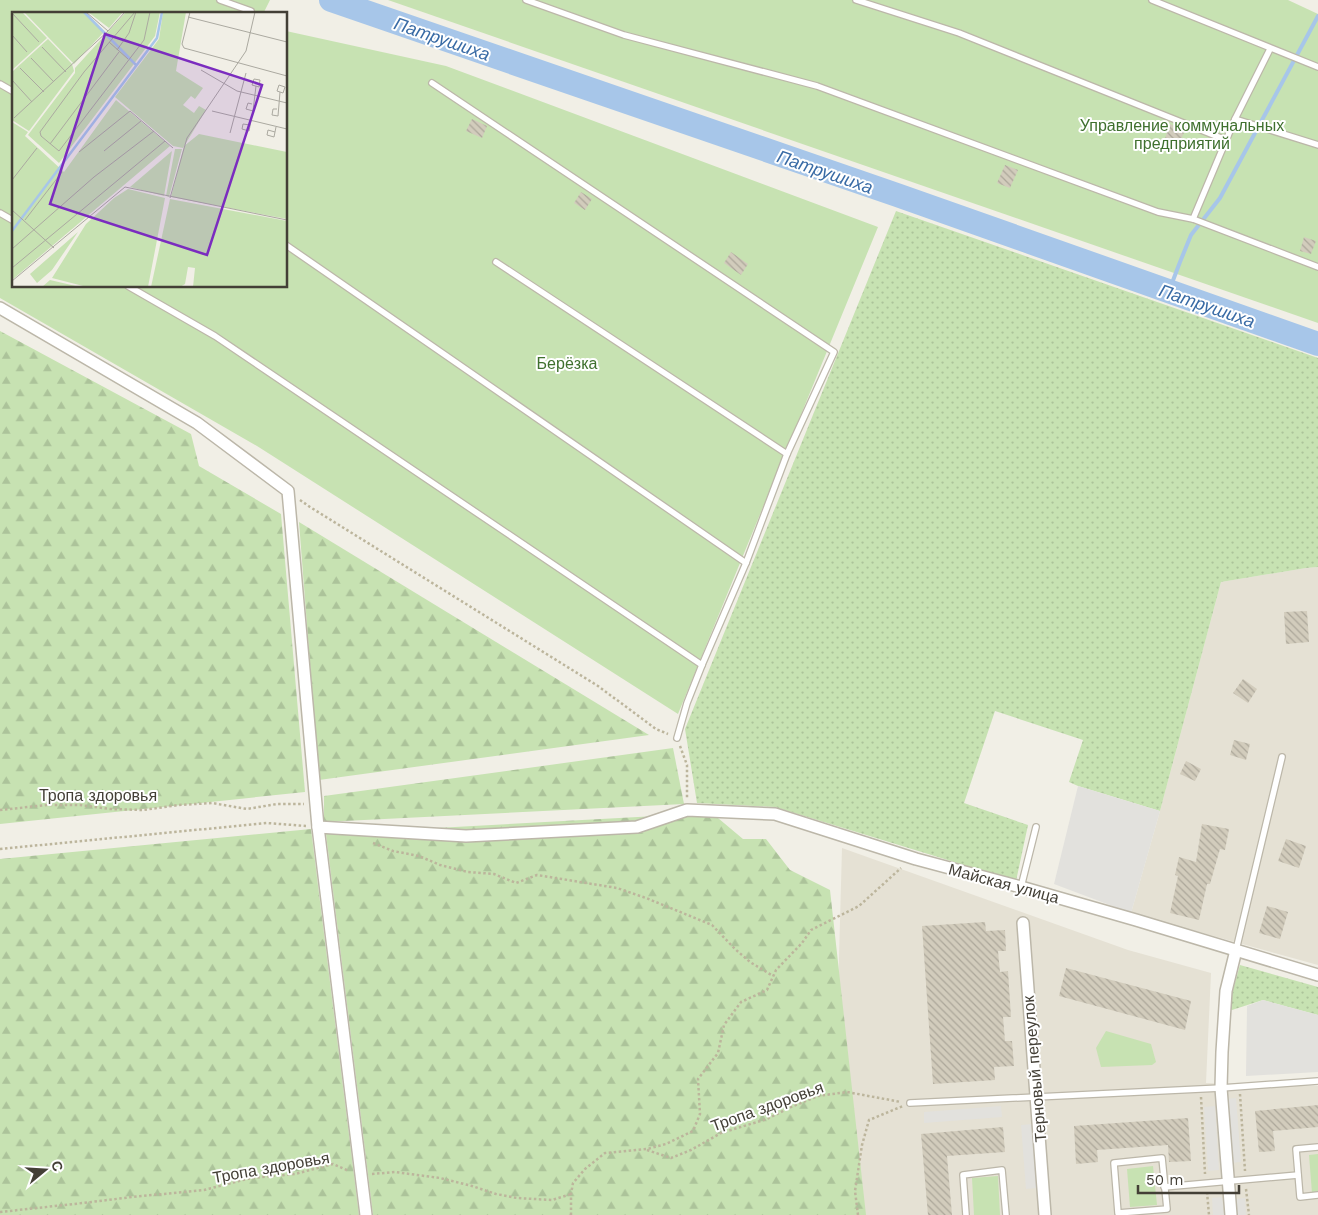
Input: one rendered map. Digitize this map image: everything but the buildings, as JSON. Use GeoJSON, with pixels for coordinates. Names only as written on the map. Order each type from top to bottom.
{"type":"FeatureCollection","features":[{"type":"Feature","properties":{"kind":"street"},"geometry":{"type":"LineString","coordinates":[[0,308],[197,423],[288,491],[318,827],[366,1215]]}},
{"type":"Feature","properties":{"kind":"street"},"geometry":{"type":"LineString","coordinates":[[318,827],[466,836],[638,827],[687,810]]}},
{"type":"Feature","properties":{"kind":"street","name":"Майская улица"},"geometry":{"type":"LineString","coordinates":[[687,810],[776,814],[910,858],[1021,887],[1318,975]]}},
{"type":"Feature","properties":{"kind":"street","name":"Терновый переулок"},"geometry":{"type":"LineString","coordinates":[[1023,922],[1046,1215]]}},
{"type":"Feature","properties":{"kind":"street"},"geometry":{"type":"LineString","coordinates":[[1231,1215],[1221,1088],[1226,991],[1236,950]]}},
{"type":"Feature","properties":{"kind":"lane"},"geometry":{"type":"LineString","coordinates":[[220,0],[251,11]]}},
{"type":"Feature","properties":{"kind":"lane"},"geometry":{"type":"LineString","coordinates":[[526,0],[624,35],[817,86],[1158,212],[1193,220],[1318,267]]}},
{"type":"Feature","properties":{"kind":"lane"},"geometry":{"type":"LineString","coordinates":[[856,0],[959,33],[1226,140]]}},
{"type":"Feature","properties":{"kind":"lane"},"geometry":{"type":"LineString","coordinates":[[1152,0],[1318,67]]}},
{"type":"Feature","properties":{"kind":"lane"},"geometry":{"type":"LineString","coordinates":[[1193,220],[1234,119],[1270,48]]}},
{"type":"Feature","properties":{"kind":"lane"},"geometry":{"type":"LineString","coordinates":[[432,83],[834,352],[787,454],[746,563],[687,703],[678,738]]}},
{"type":"Feature","properties":{"kind":"lane"},"geometry":{"type":"LineString","coordinates":[[0,84],[12,91]]}},
{"type":"Feature","properties":{"kind":"lane"},"geometry":{"type":"LineString","coordinates":[[1234,119],[1318,145]]}},
{"type":"Feature","properties":{"kind":"lane"},"geometry":{"type":"LineString","coordinates":[[0,213],[12,220]]}},
{"type":"Feature","properties":{"kind":"lane"},"geometry":{"type":"LineString","coordinates":[[288,246],[746,563]]}},
{"type":"Feature","properties":{"kind":"lane"},"geometry":{"type":"LineString","coordinates":[[496,262],[787,454]]}},
{"type":"Feature","properties":{"kind":"lane"},"geometry":{"type":"LineString","coordinates":[[131,288],[215,336],[702,665]]}},
{"type":"Feature","properties":{"kind":"lane"},"geometry":{"type":"LineString","coordinates":[[1236,950],[1282,757]]}},
{"type":"Feature","properties":{"kind":"lane"},"geometry":{"type":"LineString","coordinates":[[1021,887],[1036,827]]}},
{"type":"Feature","properties":{"kind":"lane"},"geometry":{"type":"LineString","coordinates":[[910,1103],[1221,1088],[1318,1081]]}},
{"type":"Feature","properties":{"kind":"lane"},"geometry":{"type":"LineString","coordinates":[[1318,1147],[1296,1149],[1300,1197],[1318,1196]]}},
{"type":"Feature","properties":{"kind":"lane"},"geometry":{"type":"LineString","coordinates":[[1162,1158],[1164,1187],[1167,1209],[1118,1213],[1114,1163],[1162,1158]]}},
{"type":"Feature","properties":{"kind":"lane"},"geometry":{"type":"LineString","coordinates":[[966,1215],[963,1175],[1002,1170],[1006,1215]]}},
{"type":"Feature","properties":{"kind":"lane"},"geometry":{"type":"LineString","coordinates":[[1164,1187],[1298,1175]]}},
{"type":"Feature","properties":{"kind":"path"},"geometry":{"type":"LineString","coordinates":[[288,491],[310,507],[598,686],[656,729],[678,738],[687,765],[687,810]]}},
{"type":"Feature","properties":{"kind":"path","name":"Тропа здоровья"},"geometry":{"type":"LineString","coordinates":[[0,810],[47,804],[143,810],[212,803],[247,809],[277,804],[316,804]]}},
{"type":"Feature","properties":{"kind":"path"},"geometry":{"type":"LineString","coordinates":[[0,849],[267,823],[318,827]]}},
{"type":"Feature","properties":{"kind":"path"},"geometry":{"type":"LineString","coordinates":[[370,842],[392,851],[420,856],[440,865],[468,872],[494,874],[516,883],[537,875],[617,888],[712,925],[750,962],[773,976]]}},
{"type":"Feature","properties":{"kind":"path","name":"Тропа здоровья"},"geometry":{"type":"LineString","coordinates":[[571,1215],[573,1183],[605,1153],[647,1149],[666,1144],[693,1132],[700,1114],[698,1079],[718,1053],[724,1025],[741,1002],[768,990],[776,970],[802,943],[811,930],[859,906],[896,874],[910,858]]}},
{"type":"Feature","properties":{"kind":"path"},"geometry":{"type":"LineString","coordinates":[[1239,1087],[1249,1215]]}},
{"type":"Feature","properties":{"kind":"path"},"geometry":{"type":"LineString","coordinates":[[1200,1088],[1208,1215]]}},
{"type":"Feature","properties":{"kind":"path","name":"Тропа здоровья"},"geometry":{"type":"LineString","coordinates":[[647,1149],[671,1158],[691,1150],[721,1133],[767,1118],[818,1096],[847,1092],[910,1103]]}},
{"type":"Feature","properties":{"kind":"path"},"geometry":{"type":"LineString","coordinates":[[858,1215],[855,1191],[862,1145],[869,1120],[910,1103]]}},
{"type":"Feature","properties":{"kind":"path","name":"Тропа здоровья"},"geometry":{"type":"LineString","coordinates":[[0,1212],[132,1196],[204,1190],[251,1178],[295,1174],[333,1164],[361,1175],[395,1172],[440,1178],[496,1194],[534,1200],[552,1200],[571,1194]]}},
{"type":"Feature","properties":{"kind":"shaded area"},"geometry":{"type":"Polygon","coordinates":[[[1318,567],[1318,965],[1131,913],[1221,582],[1318,567]]]}},
{"type":"Feature","properties":{"kind":"shaded area"},"geometry":{"type":"Polygon","coordinates":[[[1078,786],[1160,811],[1131,913],[1054,884],[1078,786]]]}},
{"type":"Feature","properties":{"kind":"shaded area"},"geometry":{"type":"Polygon","coordinates":[[[842,848],[1128,950],[1211,973],[1206,1083],[1318,1086],[1318,1215],[832,1215],[842,848]]]}},
{"type":"Feature","properties":{"kind":"shaded area"},"geometry":{"type":"Polygon","coordinates":[[[1263,1000],[1318,1015],[1318,1072],[1246,1076],[1247,1006],[1263,1000]]]}},
{"type":"Feature","properties":{"kind":"shaded area"},"geometry":{"type":"Polygon","coordinates":[[[1236,1098],[1241,1162],[1230,1163],[1225,1099],[1236,1098]]]}},
{"type":"Feature","properties":{"kind":"shaded area"},"geometry":{"type":"Polygon","coordinates":[[[1001,1106],[1002,1117],[924,1123],[924,1112],[1001,1106]]]}},
{"type":"Feature","properties":{"kind":"shaded area"},"geometry":{"type":"Polygon","coordinates":[[[1215,1106],[1219,1170],[1208,1171],[1204,1107],[1215,1106]]]}},
{"type":"Feature","properties":{"kind":"shaded area"},"geometry":{"type":"Polygon","coordinates":[[[1032,1124],[1037,1188],[1026,1189],[1021,1125],[1032,1124]]]}},
{"type":"Feature","properties":{"kind":"shaded area"},"geometry":{"type":"Polygon","coordinates":[[[1222,1197],[1224,1215],[1213,1215],[1212,1198],[1222,1197]]]}},
{"type":"Feature","properties":{"kind":"shaded area"},"geometry":{"type":"Polygon","coordinates":[[[1245,1198],[1246,1215],[1236,1215],[1235,1199],[1245,1198]]]}},
{"type":"Feature","properties":{"kind":"green space","name":"Берёзка"},"geometry":{"type":"Polygon","coordinates":[[[0,0],[270,0],[264,12],[12,12],[12,288],[288,288],[288,31],[446,66],[878,227],[678,714],[257,446],[0,298],[0,0]]]}},
{"type":"Feature","properties":{"kind":"green space","name":"Управление коммунальных предприятий"},"geometry":{"type":"Polygon","coordinates":[[[388,0],[1288,0],[1318,14],[1318,323],[388,0]]]}},
{"type":"Feature","properties":{"kind":"green space"},"geometry":{"type":"Polygon","coordinates":[[[896,211],[1318,358],[1318,567],[1221,582],[1160,811],[1069,782],[1083,740],[995,711],[964,803],[1028,825],[1016,881],[775,807],[697,803],[685,729],[896,211]]]}},
{"type":"Feature","properties":{"kind":"green space"},"geometry":{"type":"Polygon","coordinates":[[[0,331],[191,434],[199,466],[281,514],[305,792],[0,824],[0,331]]]}},
{"type":"Feature","properties":{"kind":"green space"},"geometry":{"type":"Polygon","coordinates":[[[299,522],[649,735],[319,780],[299,522]]]}},
{"type":"Feature","properties":{"kind":"green space"},"geometry":{"type":"Polygon","coordinates":[[[673,748],[684,804],[324,822],[324,796],[673,748]]]}},
{"type":"Feature","properties":{"kind":"green space"},"geometry":{"type":"Polygon","coordinates":[[[712,813],[743,839],[766,839],[790,870],[830,890],[866,1215],[373,1215],[326,834],[712,813]]]}},
{"type":"Feature","properties":{"kind":"green space"},"geometry":{"type":"Polygon","coordinates":[[[311,829],[359,1215],[0,1215],[0,859],[311,829]]]}},
{"type":"Feature","properties":{"kind":"green space"},"geometry":{"type":"Polygon","coordinates":[[[1240,965],[1318,987],[1318,1015],[1263,1000],[1232,1010],[1231,997],[1240,965]]]}},
{"type":"Feature","properties":{"kind":"green space"},"geometry":{"type":"Polygon","coordinates":[[[1106,1031],[1151,1044],[1156,1062],[1152,1065],[1101,1067],[1096,1048],[1106,1031]]]}},
{"type":"Feature","properties":{"kind":"green space"},"geometry":{"type":"Polygon","coordinates":[[[1318,1154],[1318,1192],[1312,1193],[1309,1155],[1318,1154]]]}},
{"type":"Feature","properties":{"kind":"green space"},"geometry":{"type":"Polygon","coordinates":[[[1153,1166],[1157,1205],[1130,1207],[1127,1169],[1153,1166]]]}},
{"type":"Feature","properties":{"kind":"green space"},"geometry":{"type":"Polygon","coordinates":[[[998,1176],[1000,1215],[974,1215],[972,1178],[998,1176]]]}},
{"type":"Feature","properties":{"kind":"waterway","name":"Патрушиха"},"geometry":{"type":"LineString","coordinates":[[331,0],[897,195],[1318,344]]}},
{"type":"Feature","properties":{"kind":"waterway"},"geometry":{"type":"LineString","coordinates":[[1169,291],[1191,235],[1220,198],[1318,16]]}}]}
